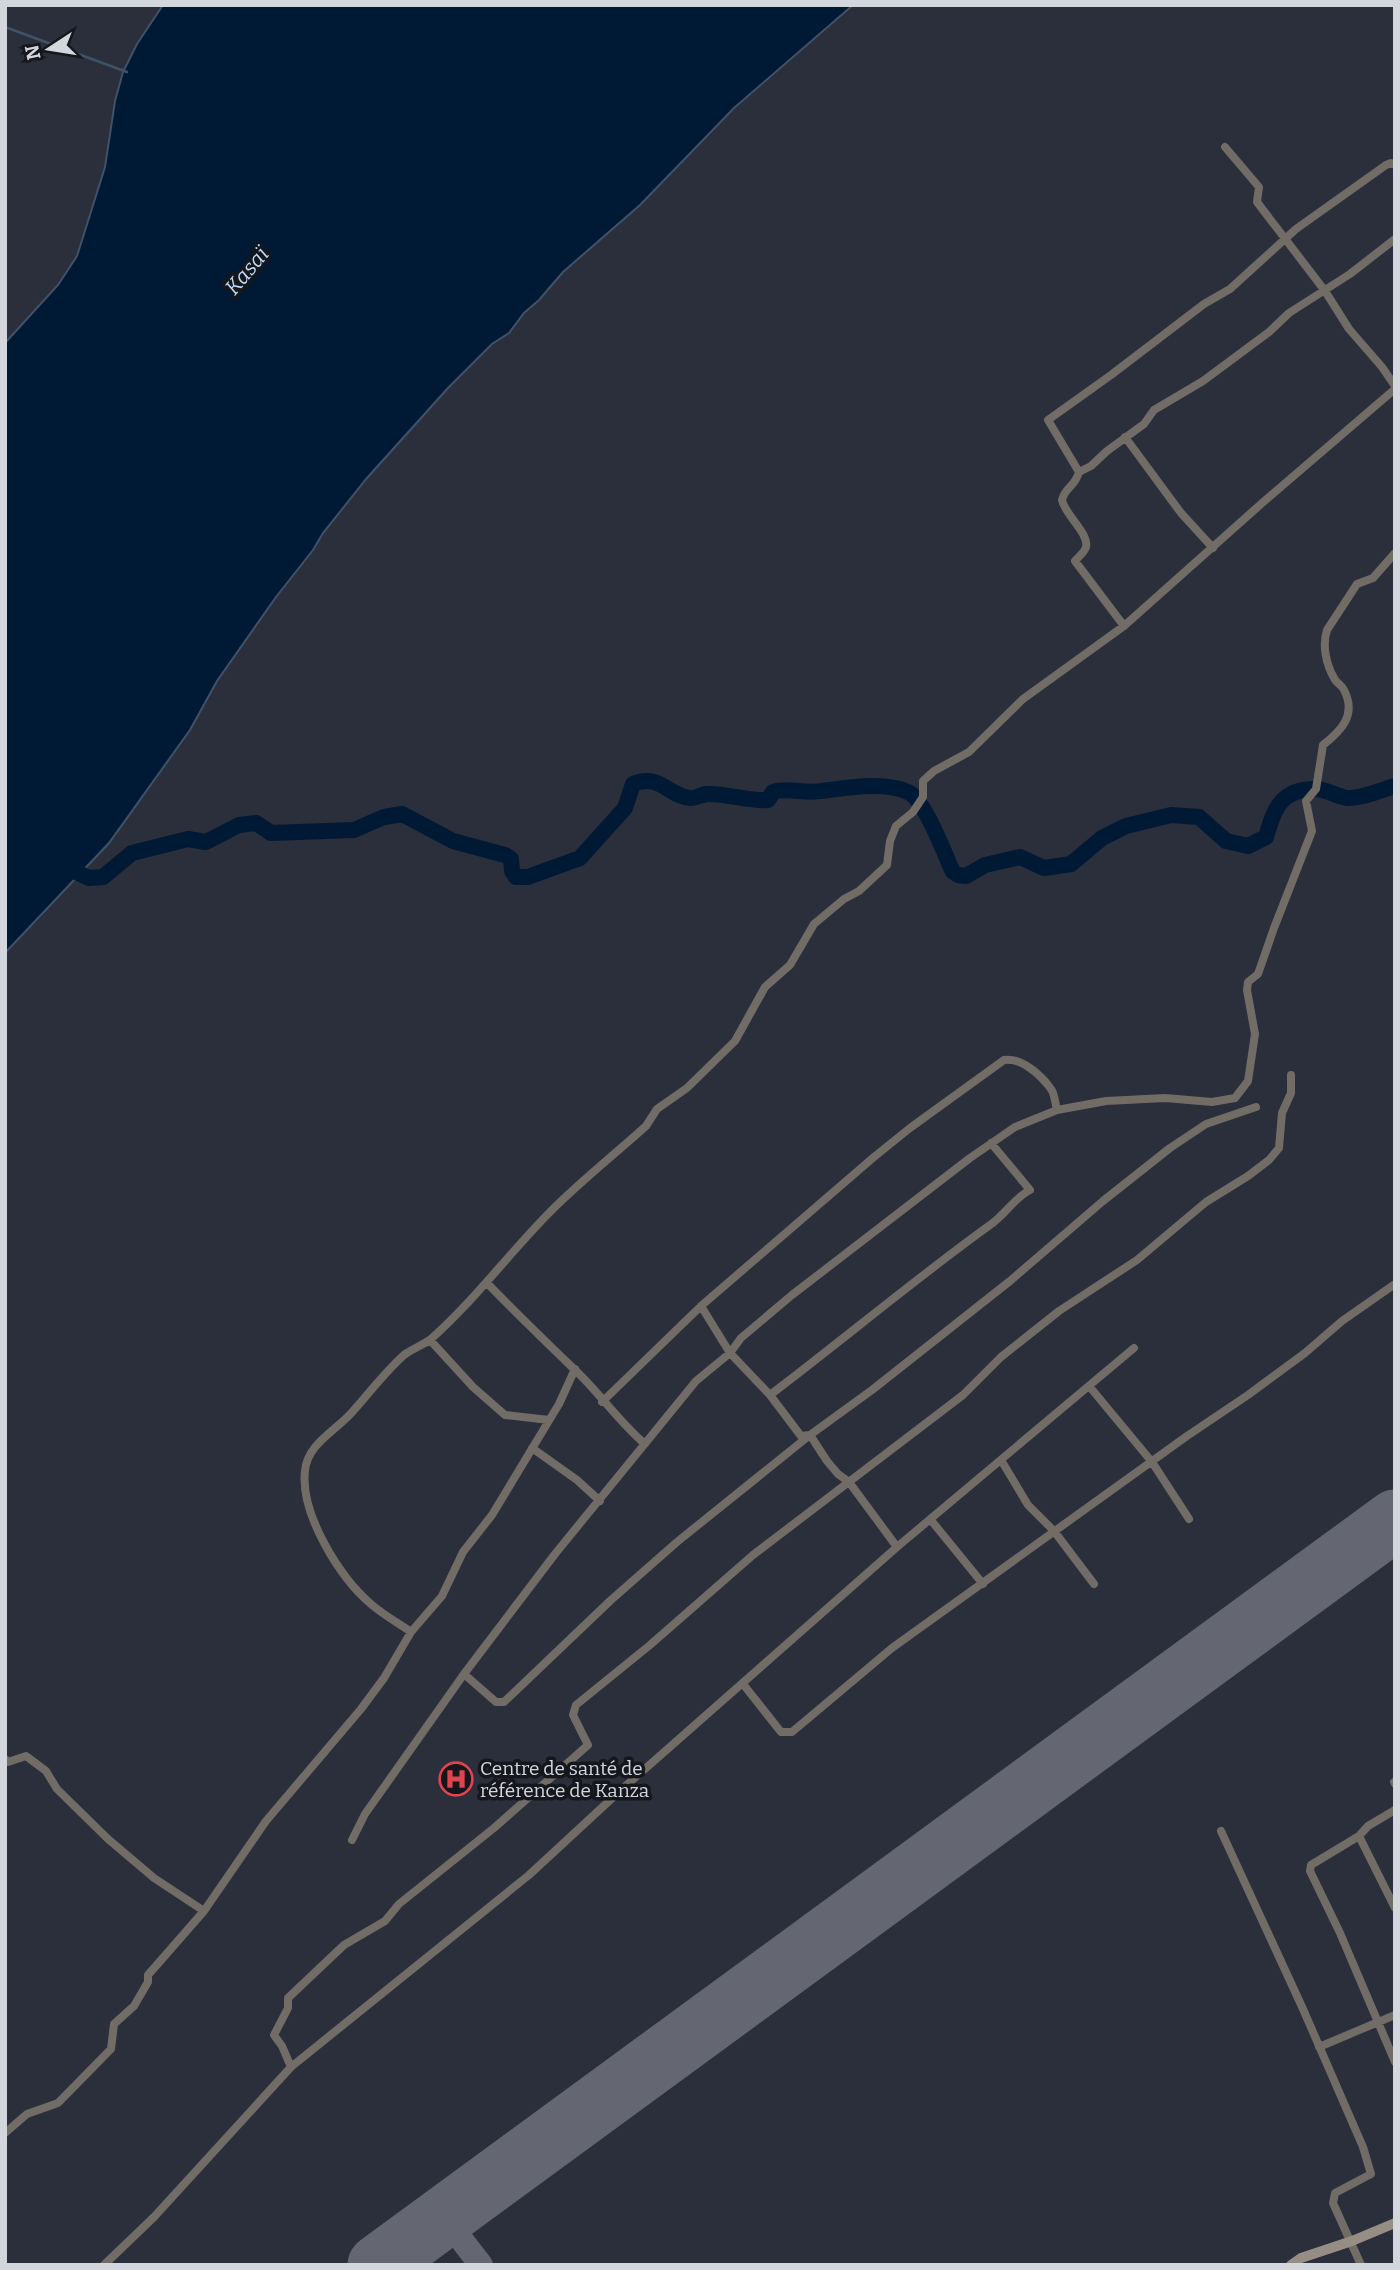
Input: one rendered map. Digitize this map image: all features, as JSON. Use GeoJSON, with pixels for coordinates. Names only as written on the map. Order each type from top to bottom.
{"type":"FeatureCollection","features":[{"type":"Feature","properties":{"kind":"main road"},"geometry":{"type":"LineString","coordinates":[[1298,2263],[1395,2223]]}},
{"type":"Feature","properties":{"kind":"street"},"geometry":{"type":"LineString","coordinates":[[411,1632],[372,1605],[356,1589],[321,1537],[310,1511],[305,1470],[309,1456],[317,1445],[353,1412],[376,1382],[408,1352],[430,1340],[487,1283],[550,1212],[646,1126],[657,1109],[687,1088],[735,1041],[765,987],[790,965],[814,924],[844,899],[859,891],[887,865],[890,841],[896,826],[913,812],[923,797],[923,781],[934,771],[969,752],[1023,699],[1124,626],[1395,388],[1257,202],[1260,189],[1256,181],[1243,170],[1225,147]]}},
{"type":"Feature","properties":{"kind":"street"},"geometry":{"type":"LineString","coordinates":[[1079,472],[1048,420],[1204,304],[1230,289],[1296,229],[1387,165],[1395,165]]}},
{"type":"Feature","properties":{"kind":"street"},"geometry":{"type":"LineString","coordinates":[[1124,626],[1075,561],[1085,549],[1086,543],[1062,500],[1065,492],[1076,482],[1079,472],[1091,466],[1143,424],[1154,410],[1203,381],[1269,332],[1289,313],[1325,291],[1395,239]]}},
{"type":"Feature","properties":{"kind":"street"},"geometry":{"type":"LineString","coordinates":[[1125,437],[1181,513],[1213,548]]}},
{"type":"Feature","properties":{"kind":"street"},"geometry":{"type":"LineString","coordinates":[[352,1840],[365,1814],[464,1674],[555,1554],[696,1381],[792,1295],[1015,1127],[1057,1110],[1106,1101],[1165,1098],[1212,1102],[1235,1098],[1248,1081],[1255,1034],[1248,982],[1258,974],[1312,831],[1306,801],[1316,789],[1323,746],[1346,723],[1349,712],[1344,688],[1334,679],[1325,652],[1324,638],[1357,584],[1373,578],[1395,553]]}},
{"type":"Feature","properties":{"kind":"street"},"geometry":{"type":"LineString","coordinates":[[602,1402],[701,1306],[910,1128],[1004,1060],[1015,1059],[1032,1070],[1052,1090],[1057,1110]]}},
{"type":"Feature","properties":{"kind":"street"},"geometry":{"type":"LineString","coordinates":[[291,2067],[274,2035],[288,2008],[288,1998],[344,1945],[385,1921],[399,1904],[494,1828],[589,1745],[573,1715],[576,1705],[753,1555],[962,1395],[1001,1357],[1059,1311],[1137,1260],[1206,1202],[1269,1160],[1279,1148],[1282,1112],[1291,1093],[1291,1075]]}},
{"type":"Feature","properties":{"kind":"street"},"geometry":{"type":"LineString","coordinates":[[464,1674],[496,1703],[504,1702],[611,1600],[677,1542],[810,1435],[872,1390],[1010,1281],[1103,1201],[1170,1148],[1206,1124],[1256,1107]]}},
{"type":"Feature","properties":{"kind":"street"},"geometry":{"type":"LineString","coordinates":[[770,1395],[875,1314],[924,1272],[997,1220],[1022,1194],[1030,1190],[991,1143]]}},
{"type":"Feature","properties":{"kind":"street"},"geometry":{"type":"LineString","coordinates":[[487,1283],[575,1369],[602,1402],[645,1444]]}},
{"type":"Feature","properties":{"kind":"street"},"geometry":{"type":"LineString","coordinates":[[743,1684],[781,1732],[792,1732],[892,1648],[1305,1353],[1342,1321],[1395,1284]]}},
{"type":"Feature","properties":{"kind":"street"},"geometry":{"type":"LineString","coordinates":[[701,1306],[730,1353],[770,1395],[801,1436],[810,1435]]}},
{"type":"Feature","properties":{"kind":"street"},"geometry":{"type":"LineString","coordinates":[[430,1340],[472,1387],[506,1415],[548,1420]]}},
{"type":"Feature","properties":{"kind":"street"},"geometry":{"type":"LineString","coordinates":[[104,2265],[154,2217],[291,2067],[529,1875],[621,1790],[897,1547],[1134,1348]]}},
{"type":"Feature","properties":{"kind":"street"},"geometry":{"type":"LineString","coordinates":[[5,2133],[27,2114],[58,2103],[111,2049],[114,2024],[134,2006],[148,1982],[148,1975],[204,1911],[266,1821],[384,1678],[411,1632],[442,1596],[463,1552],[492,1516],[559,1404],[575,1369]]}},
{"type":"Feature","properties":{"kind":"street"},"geometry":{"type":"LineString","coordinates":[[1089,1386],[1152,1462],[1189,1519]]}},
{"type":"Feature","properties":{"kind":"street"},"geometry":{"type":"LineString","coordinates":[[810,1435],[897,1547]]}},
{"type":"Feature","properties":{"kind":"street"},"geometry":{"type":"LineString","coordinates":[[532,1448],[577,1480],[600,1501]]}},
{"type":"Feature","properties":{"kind":"street"},"geometry":{"type":"LineString","coordinates":[[1001,1460],[1028,1505],[1054,1531],[1094,1584]]}},
{"type":"Feature","properties":{"kind":"street"},"geometry":{"type":"LineString","coordinates":[[930,1519],[984,1584]]}},
{"type":"Feature","properties":{"kind":"street"},"geometry":{"type":"LineString","coordinates":[[5,1759],[8,1762],[26,1756],[46,1771],[57,1789],[108,1839],[154,1878],[204,1911]]}},
{"type":"Feature","properties":{"kind":"street"},"geometry":{"type":"LineString","coordinates":[[1395,1811],[1368,1826],[1359,1836],[1309,1868],[1395,2062]]}},
{"type":"Feature","properties":{"kind":"street"},"geometry":{"type":"LineString","coordinates":[[1222,1831],[1359,2137],[1371,2174],[1333,2196],[1333,2203],[1361,2265]]}},
{"type":"Feature","properties":{"kind":"street"},"geometry":{"type":"LineString","coordinates":[[1359,1836],[1395,1908]]}},
{"type":"Feature","properties":{"kind":"street"},"geometry":{"type":"LineString","coordinates":[[1319,2047],[1395,2015]]}},
{"type":"Feature","properties":{"kind":"water","name":"Kasaï"},"geometry":{"type":"Polygon","coordinates":[[[163,5],[853,5],[734,108],[640,205],[563,272],[509,333],[492,344],[448,388],[367,478],[276,597],[217,681],[190,730],[109,843],[5,953],[5,343],[58,285],[77,256],[105,167],[115,101],[123,72],[137,44],[163,5]]]}},
{"type":"Feature","properties":{"kind":"waterway"},"geometry":{"type":"LineString","coordinates":[[5,27],[127,72]]}},
{"type":"Feature","properties":{"kind":"waterway"},"geometry":{"type":"LineString","coordinates":[[61,865],[89,878],[103,877],[132,853],[188,839],[206,842],[239,825],[256,823],[271,833],[354,830],[384,817],[402,814],[453,841],[505,855],[511,859],[512,871],[516,877],[528,877],[580,858],[625,808],[633,784],[650,781],[691,798],[714,794],[768,800],[773,792],[779,791],[815,792],[876,786],[908,792],[921,805],[934,828],[953,872],[966,876],[985,865],[1020,857],[1044,868],[1071,864],[1102,838],[1126,826],[1171,815],[1199,817],[1226,841],[1248,846],[1266,837],[1281,802],[1294,793],[1319,789],[1353,798],[1395,786]]}},
{"type":"Feature","properties":{"kind":"taxiway"},"geometry":{"type":"LineString","coordinates":[[444,2217],[481,2265]]}},
{"type":"Feature","properties":{"kind":"runway"},"geometry":{"type":"LineString","coordinates":[[378,2265],[1395,1520]]}},
{"type":"Feature","properties":{"kind":"place","name":"Centre de santé de référence de Kanza"},"geometry":{"type":"Point","coordinates":[456,1779]}}]}
